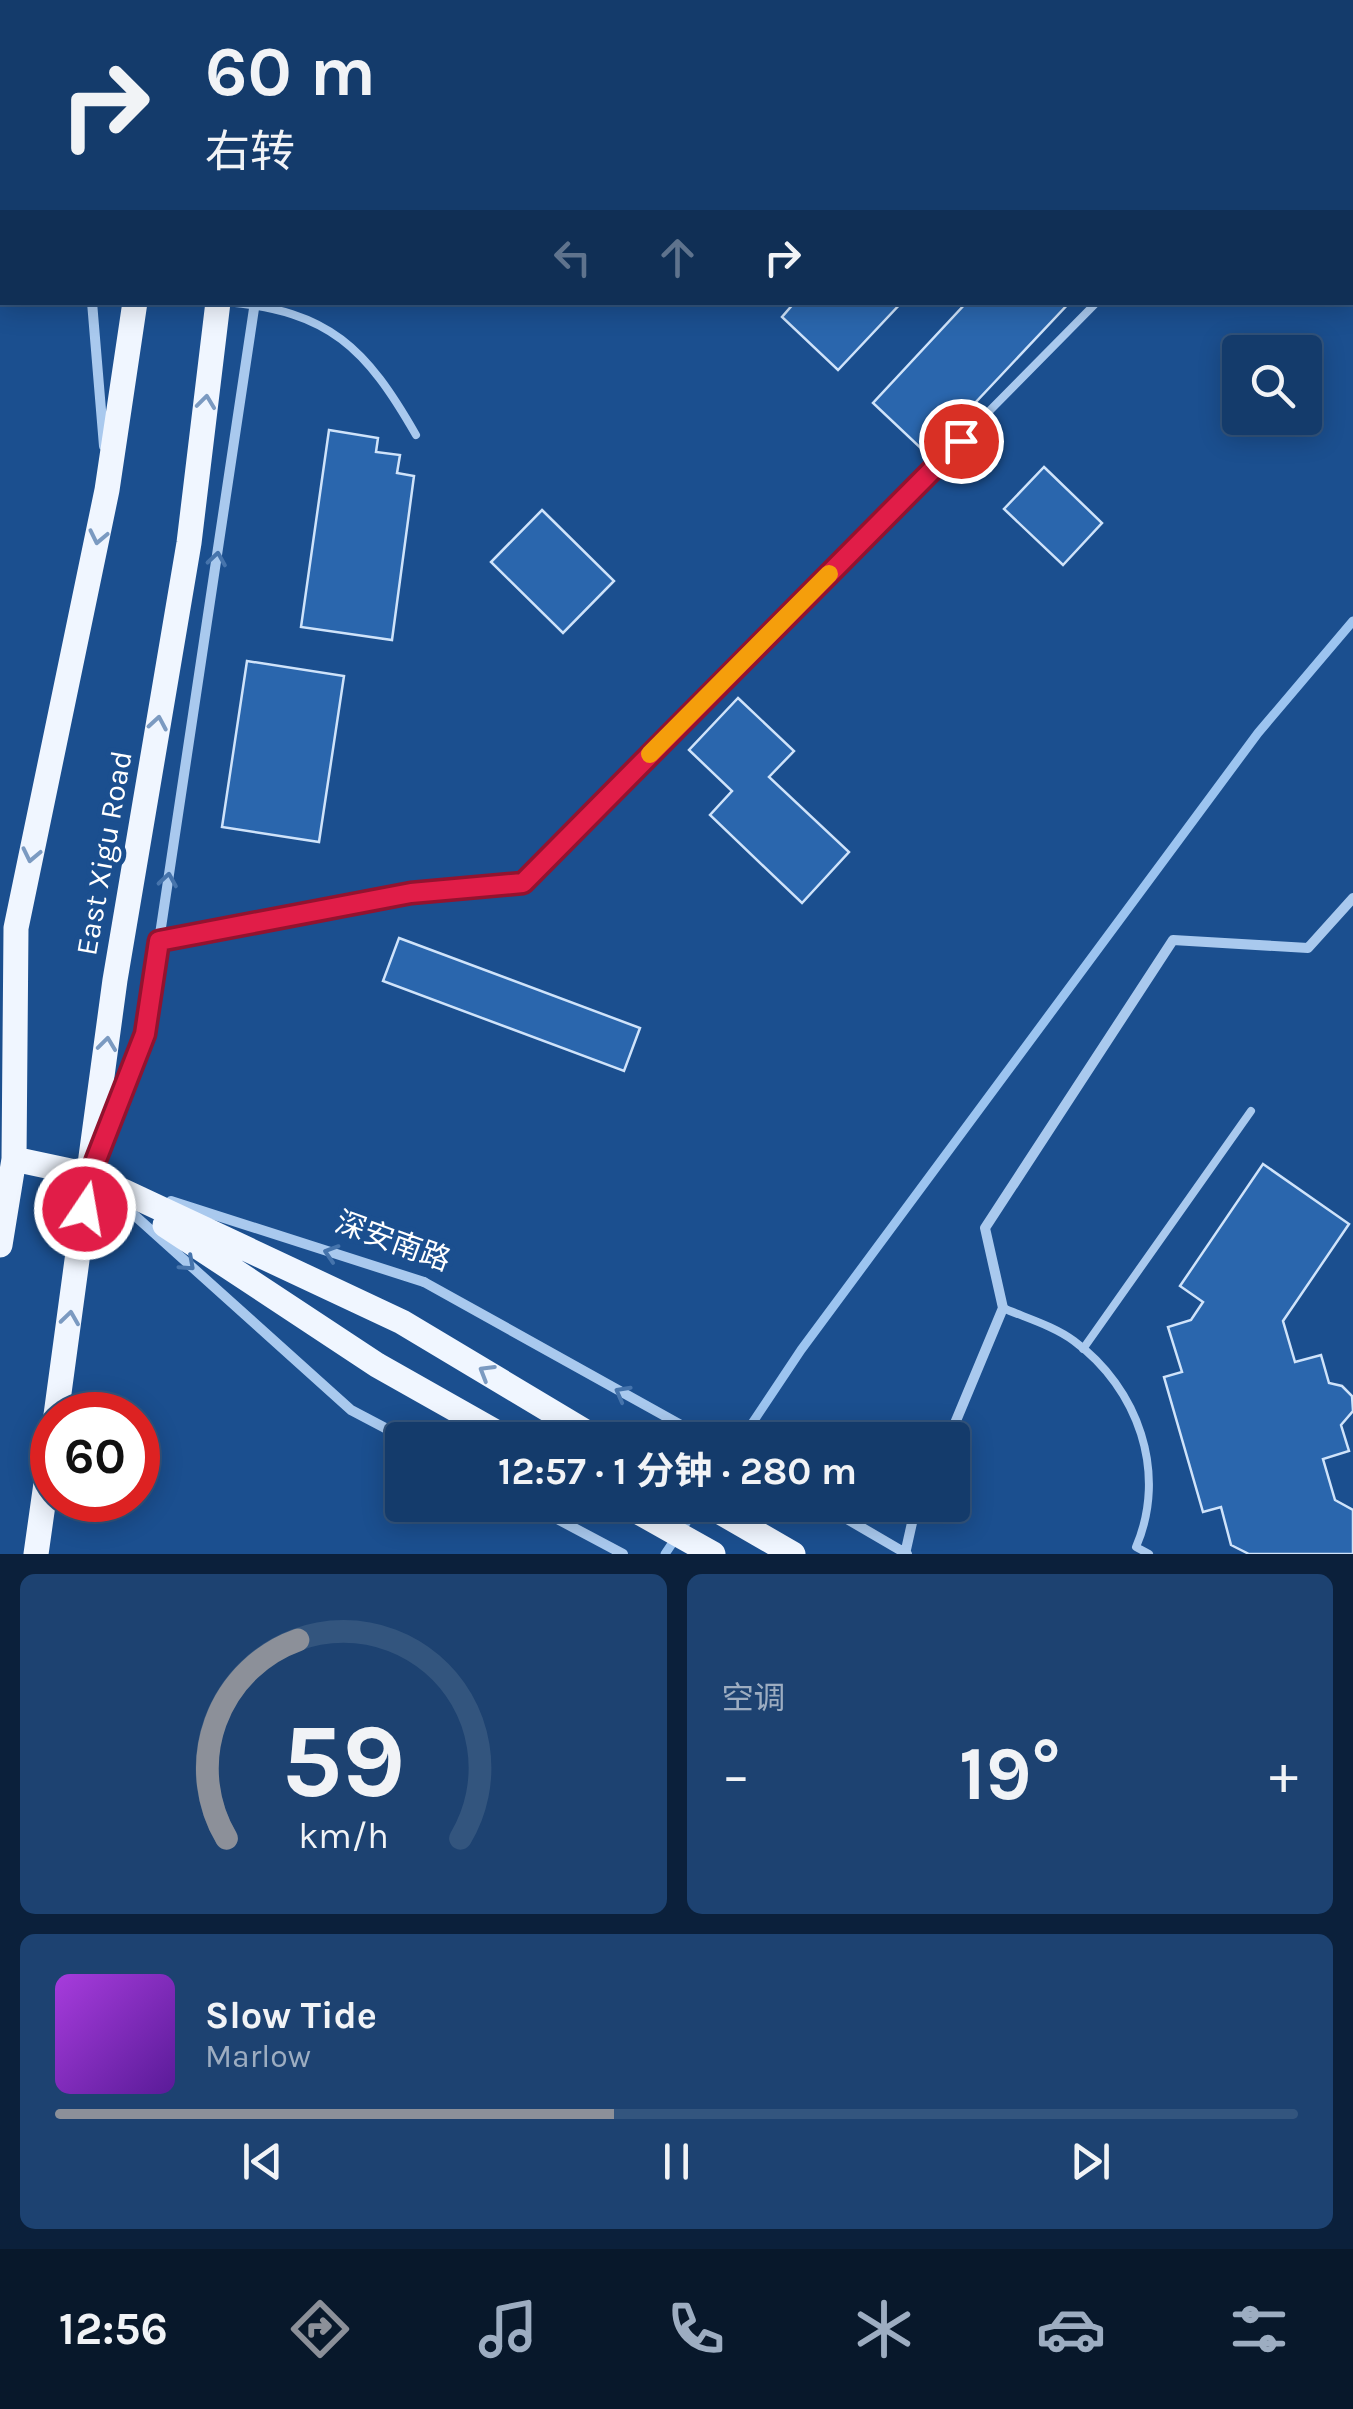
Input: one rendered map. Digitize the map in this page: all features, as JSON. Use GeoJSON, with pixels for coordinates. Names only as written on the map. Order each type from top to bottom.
{"type":"FeatureCollection","features":[{"type":"Feature","properties":{"kind":"main road"},"geometry":{"type":"LineString","coordinates":[[0,1245],[14,1159],[16,928],[108,490],[135,305]]}},
{"type":"Feature","properties":{"kind":"main road","name":"East Xigu Road"},"geometry":{"type":"LineString","coordinates":[[59,1392],[115,980],[189,543],[218,305]]}},
{"type":"Feature","properties":{"kind":"main road"},"geometry":{"type":"LineString","coordinates":[[14,1159],[90,1175],[402,1322],[570,1422]]}},
{"type":"Feature","properties":{"kind":"main road"},"geometry":{"type":"LineString","coordinates":[[90,1175],[377,1365],[478,1422]]}},
{"type":"Feature","properties":{"kind":"main road"},"geometry":{"type":"LineString","coordinates":[[36,1554],[41,1522]]}},
{"type":"Feature","properties":{"kind":"main road"},"geometry":{"type":"LineString","coordinates":[[656,1522],[713,1554]]}},
{"type":"Feature","properties":{"kind":"main road"},"geometry":{"type":"LineString","coordinates":[[737,1522],[793,1554]]}},
{"type":"Feature","properties":{"kind":"street"},"geometry":{"type":"LineString","coordinates":[[92,305],[108,490]]}},
{"type":"Feature","properties":{"kind":"street"},"geometry":{"type":"LineString","coordinates":[[255,305],[145,1034],[90,1175],[352,1410],[385,1428]]}},
{"type":"Feature","properties":{"kind":"street"},"geometry":{"type":"LineString","coordinates":[[956,1422],[1003,1308],[985,1228],[1173,940],[1308,948],[1353,898]]}},
{"type":"Feature","properties":{"kind":"street","name":"深安南路"},"geometry":{"type":"LineString","coordinates":[[90,1175],[424,1282],[676,1422]]}},
{"type":"Feature","properties":{"kind":"street"},"geometry":{"type":"LineString","coordinates":[[562,1522],[623,1554]]}},
{"type":"Feature","properties":{"kind":"street"},"geometry":{"type":"LineString","coordinates":[[852,1522],[906,1554],[913,1522]]}},
{"type":"Feature","properties":{"kind":"lane"},"geometry":{"type":"LineString","coordinates":[[259,305],[299,314],[330,328],[354,345],[391,391],[416,435]]}},
{"type":"Feature","properties":{"kind":"lane"},"geometry":{"type":"LineString","coordinates":[[159,941],[411,893],[523,883],[1095,305]]}},
{"type":"Feature","properties":{"kind":"lane"},"geometry":{"type":"LineString","coordinates":[[1083,1349],[1251,1110]]}},
{"type":"Feature","properties":{"kind":"lane"},"geometry":{"type":"LineString","coordinates":[[1003,1308],[1072,1339],[1110,1374],[1138,1419],[1150,1470],[1147,1522],[1136,1547],[1149,1554]]}},
{"type":"Feature","properties":{"kind":"building"},"geometry":{"type":"Polygon","coordinates":[[[792,305],[899,305],[838,370],[782,317],[792,305]]]}},
{"type":"Feature","properties":{"kind":"building"},"geometry":{"type":"Polygon","coordinates":[[[964,305],[1067,305],[927,454],[873,403],[964,305]]]}},
{"type":"Feature","properties":{"kind":"building"},"geometry":{"type":"Polygon","coordinates":[[[329,430],[378,438],[376,452],[400,455],[397,473],[414,476],[392,640],[301,627],[329,430]]]}},
{"type":"Feature","properties":{"kind":"building"},"geometry":{"type":"Polygon","coordinates":[[[1044,467],[1102,523],[1063,565],[1004,509],[1044,467]]]}},
{"type":"Feature","properties":{"kind":"building"},"geometry":{"type":"Polygon","coordinates":[[[542,510],[614,581],[563,633],[491,562],[542,510]]]}},
{"type":"Feature","properties":{"kind":"building"},"geometry":{"type":"Polygon","coordinates":[[[247,661],[344,676],[319,842],[222,827],[247,661]]]}},
{"type":"Feature","properties":{"kind":"building"},"geometry":{"type":"Polygon","coordinates":[[[738,698],[794,751],[769,777],[849,852],[802,903],[710,815],[732,791],[689,750],[738,698]]]}},
{"type":"Feature","properties":{"kind":"building"},"geometry":{"type":"Polygon","coordinates":[[[399,938],[640,1028],[624,1071],[383,981],[399,938]]]}},
{"type":"Feature","properties":{"kind":"building"},"geometry":{"type":"Polygon","coordinates":[[[1263,1164],[1349,1224],[1283,1321],[1295,1362],[1321,1355],[1329,1383],[1342,1386],[1352,1396],[1353,1411],[1341,1425],[1349,1451],[1323,1459],[1335,1500],[1353,1510],[1353,1554],[1249,1554],[1231,1545],[1221,1507],[1203,1512],[1164,1377],[1182,1372],[1168,1327],[1191,1320],[1203,1302],[1180,1286],[1263,1164]]]}},
{"type":"Feature","properties":{"kind":"waterway"},"geometry":{"type":"LineString","coordinates":[[753,1422],[801,1350],[1258,733],[1353,621]]}},
{"type":"Feature","properties":{"kind":"waterway"},"geometry":{"type":"LineString","coordinates":[[665,1554],[687,1522]]}},
{"type":"Feature","properties":{"kind":"slow traffic"},"geometry":{"type":"LineString","coordinates":[[650,754],[829,574]]}},
{"type":"Feature","properties":{"kind":"route"},"geometry":{"type":"LineString","coordinates":[[85,1209],[90,1175],[145,1034],[159,941],[411,893],[523,883],[961,441]]}}]}
